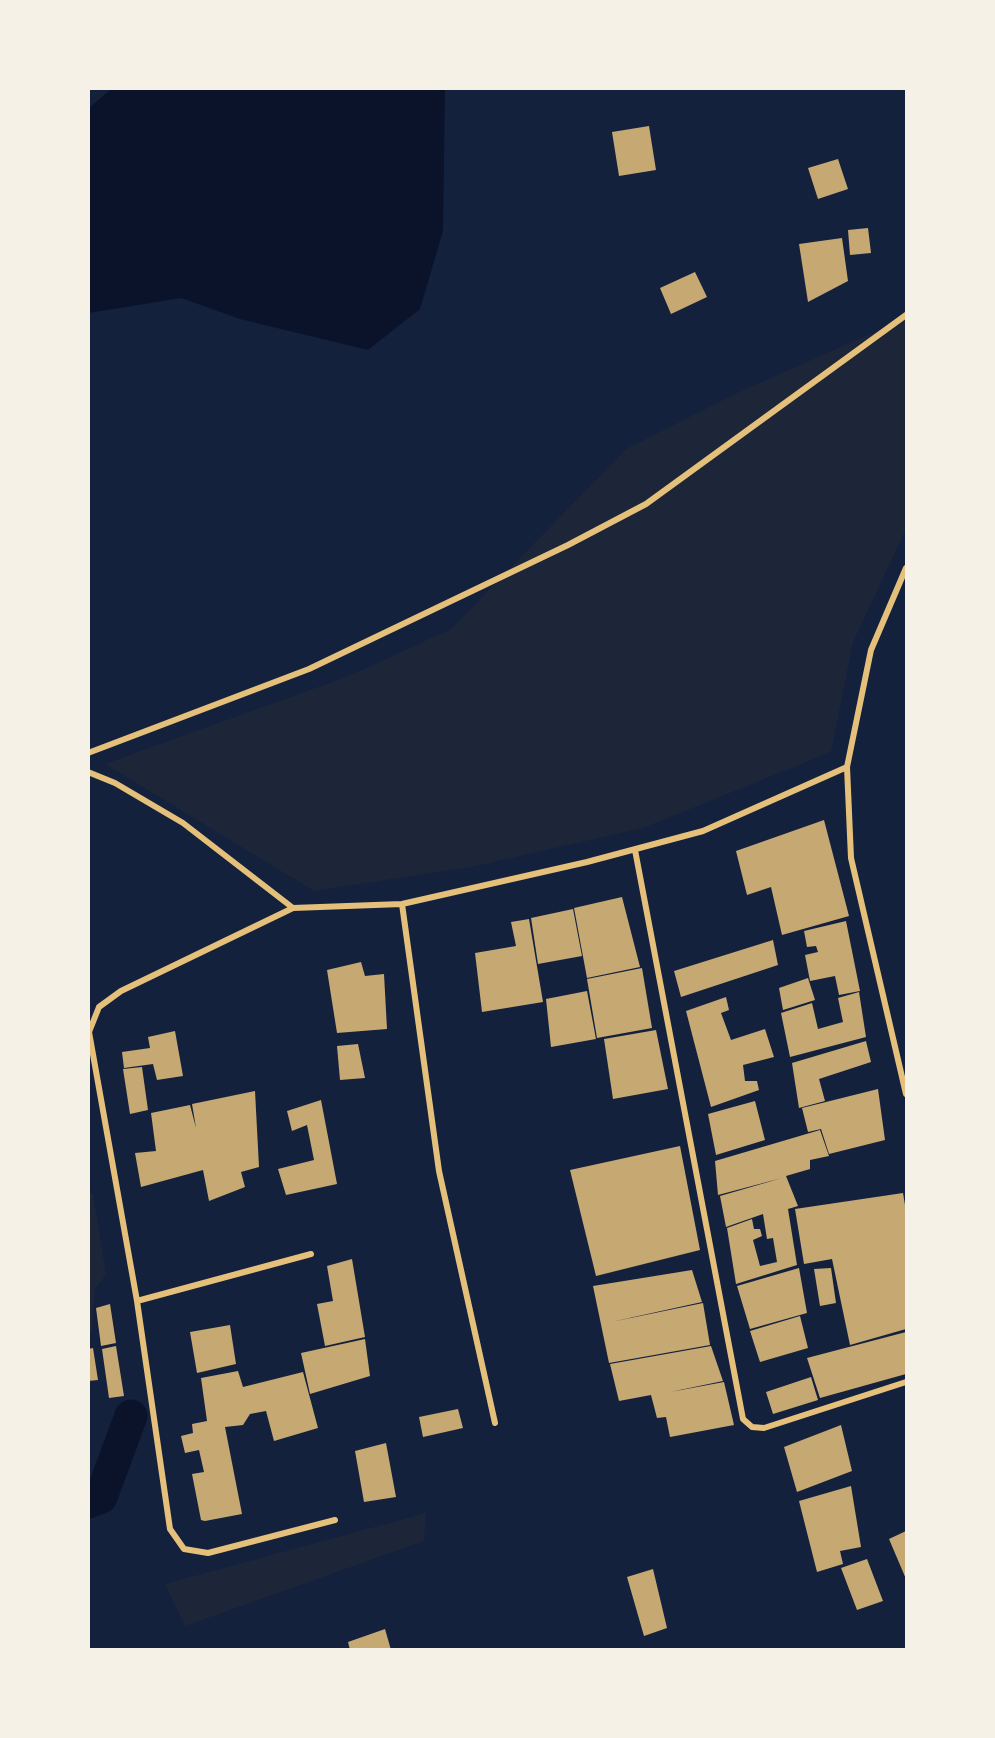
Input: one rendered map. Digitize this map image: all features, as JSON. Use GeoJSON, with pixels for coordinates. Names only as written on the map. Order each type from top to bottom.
{"type":"FeatureCollection","features":[{"type":"Feature","properties":{"kind":"street"},"geometry":{"type":"LineString","coordinates":[[88,753],[309,669],[568,545],[646,504],[906,315]]}},
{"type":"Feature","properties":{"kind":"street"},"geometry":{"type":"LineString","coordinates":[[906,568],[871,650],[847,767],[851,858],[906,1094]]}},
{"type":"Feature","properties":{"kind":"street"},"geometry":{"type":"LineString","coordinates":[[335,1520],[208,1554],[184,1549],[170,1529],[137,1301],[89,1032],[99,1007],[121,992],[293,908],[402,904],[587,862],[703,831],[847,767]]}},
{"type":"Feature","properties":{"kind":"street"},"geometry":{"type":"LineString","coordinates":[[88,772],[115,783],[183,823],[293,908]]}},
{"type":"Feature","properties":{"kind":"street"},"geometry":{"type":"LineString","coordinates":[[634,850],[743,1419],[752,1427],[764,1428],[906,1382]]}},
{"type":"Feature","properties":{"kind":"street"},"geometry":{"type":"LineString","coordinates":[[402,904],[439,1171],[495,1423]]}},
{"type":"Feature","properties":{"kind":"street"},"geometry":{"type":"LineString","coordinates":[[137,1301],[311,1254]]}},
{"type":"Feature","properties":{"kind":"shaded area"},"geometry":{"type":"Polygon","coordinates":[[[111,89],[445,89],[443,231],[420,309],[368,350],[240,319],[181,298],[89,313],[89,108],[111,89]]]}},
{"type":"Feature","properties":{"kind":"shaded area"},"geometry":{"type":"Polygon","coordinates":[[[906,318],[906,529],[853,642],[831,752],[643,828],[471,867],[314,891],[105,764],[349,676],[451,629],[626,449],[737,393],[906,318]]]}},
{"type":"Feature","properties":{"kind":"shaded area"},"geometry":{"type":"Polygon","coordinates":[[[89,1194],[93,1194],[106,1275],[95,1289],[92,1330],[89,1335],[89,1194]]]}},
{"type":"Feature","properties":{"kind":"shaded area"},"geometry":{"type":"Polygon","coordinates":[[[426,1513],[424,1541],[185,1626],[165,1584],[426,1513]]]}},
{"type":"Feature","properties":{"kind":"building"},"geometry":{"type":"Polygon","coordinates":[[[649,126],[656,170],[619,176],[612,132],[649,126]]]}},
{"type":"Feature","properties":{"kind":"building"},"geometry":{"type":"Polygon","coordinates":[[[838,159],[848,189],[818,199],[808,168],[838,159]]]}},
{"type":"Feature","properties":{"kind":"building"},"geometry":{"type":"Polygon","coordinates":[[[868,228],[871,253],[850,255],[848,230],[868,228]]]}},
{"type":"Feature","properties":{"kind":"building"},"geometry":{"type":"Polygon","coordinates":[[[842,238],[848,281],[808,302],[799,244],[842,238]]]}},
{"type":"Feature","properties":{"kind":"building"},"geometry":{"type":"Polygon","coordinates":[[[695,272],[707,297],[671,314],[660,288],[695,272]]]}},
{"type":"Feature","properties":{"kind":"building"},"geometry":{"type":"Polygon","coordinates":[[[824,820],[849,916],[782,935],[771,887],[747,895],[736,851],[824,820]]]}},
{"type":"Feature","properties":{"kind":"building"},"geometry":{"type":"Polygon","coordinates":[[[622,897],[640,967],[587,978],[574,908],[622,897]]]}},
{"type":"Feature","properties":{"kind":"building"},"geometry":{"type":"Polygon","coordinates":[[[573,909],[582,956],[538,964],[531,918],[573,909]]]}},
{"type":"Feature","properties":{"kind":"building"},"geometry":{"type":"Polygon","coordinates":[[[529,919],[543,1002],[482,1012],[475,953],[516,946],[511,922],[529,919]]]}},
{"type":"Feature","properties":{"kind":"building"},"geometry":{"type":"Polygon","coordinates":[[[846,921],[860,991],[839,995],[835,976],[810,981],[805,955],[818,952],[816,946],[807,947],[804,931],[846,921]]]}},
{"type":"Feature","properties":{"kind":"building"},"geometry":{"type":"Polygon","coordinates":[[[773,940],[778,965],[681,997],[674,971],[773,940]]]}},
{"type":"Feature","properties":{"kind":"building"},"geometry":{"type":"Polygon","coordinates":[[[361,962],[365,976],[384,974],[387,1029],[337,1033],[327,970],[361,962]]]}},
{"type":"Feature","properties":{"kind":"building"},"geometry":{"type":"Polygon","coordinates":[[[642,968],[652,1028],[597,1038],[587,979],[642,968]]]}},
{"type":"Feature","properties":{"kind":"building"},"geometry":{"type":"Polygon","coordinates":[[[808,978],[815,1000],[783,1010],[779,988],[808,978]]]}},
{"type":"Feature","properties":{"kind":"building"},"geometry":{"type":"Polygon","coordinates":[[[587,991],[596,1039],[551,1047],[546,999],[587,991]]]}},
{"type":"Feature","properties":{"kind":"building"},"geometry":{"type":"Polygon","coordinates":[[[859,992],[866,1037],[790,1057],[781,1013],[812,1003],[818,1029],[843,1022],[838,998],[859,992]]]}},
{"type":"Feature","properties":{"kind":"building"},"geometry":{"type":"Polygon","coordinates":[[[726,997],[729,1010],[721,1013],[731,1040],[765,1029],[774,1057],[743,1065],[745,1081],[757,1081],[759,1090],[711,1107],[686,1011],[726,997]]]}},
{"type":"Feature","properties":{"kind":"building"},"geometry":{"type":"Polygon","coordinates":[[[656,1030],[668,1089],[613,1099],[604,1039],[656,1030]]]}},
{"type":"Feature","properties":{"kind":"building"},"geometry":{"type":"Polygon","coordinates":[[[175,1031],[183,1076],[157,1080],[153,1064],[124,1068],[122,1052],[150,1048],[148,1037],[175,1031]]]}},
{"type":"Feature","properties":{"kind":"building"},"geometry":{"type":"Polygon","coordinates":[[[866,1041],[871,1062],[819,1079],[825,1101],[799,1108],[792,1063],[866,1041]]]}},
{"type":"Feature","properties":{"kind":"building"},"geometry":{"type":"Polygon","coordinates":[[[358,1044],[365,1078],[340,1080],[337,1046],[358,1044]]]}},
{"type":"Feature","properties":{"kind":"building"},"geometry":{"type":"Polygon","coordinates":[[[142,1067],[148,1110],[130,1114],[123,1069],[142,1067]]]}},
{"type":"Feature","properties":{"kind":"building"},"geometry":{"type":"Polygon","coordinates":[[[878,1089],[885,1140],[829,1154],[821,1129],[808,1132],[802,1108],[878,1089]]]}},
{"type":"Feature","properties":{"kind":"building"},"geometry":{"type":"Polygon","coordinates":[[[255,1091],[259,1167],[241,1172],[245,1187],[209,1201],[203,1170],[141,1187],[135,1153],[156,1151],[151,1113],[190,1105],[196,1128],[192,1104],[255,1091]]]}},
{"type":"Feature","properties":{"kind":"building"},"geometry":{"type":"Polygon","coordinates":[[[321,1100],[337,1184],[286,1195],[278,1169],[314,1160],[307,1125],[292,1131],[287,1111],[321,1100]]]}},
{"type":"Feature","properties":{"kind":"building"},"geometry":{"type":"Polygon","coordinates":[[[755,1101],[765,1140],[716,1155],[708,1114],[755,1101]]]}},
{"type":"Feature","properties":{"kind":"building"},"geometry":{"type":"Polygon","coordinates":[[[820,1130],[829,1156],[810,1160],[810,1169],[786,1176],[798,1206],[788,1209],[797,1265],[736,1284],[727,1228],[752,1219],[754,1229],[760,1229],[762,1236],[753,1240],[760,1266],[777,1262],[773,1238],[767,1239],[763,1214],[726,1227],[720,1196],[782,1178],[718,1195],[715,1161],[820,1130]]]}},
{"type":"Feature","properties":{"kind":"building"},"geometry":{"type":"Polygon","coordinates":[[[680,1146],[700,1250],[596,1276],[570,1170],[680,1146]]]}},
{"type":"Feature","properties":{"kind":"building"},"geometry":{"type":"Polygon","coordinates":[[[903,1193],[906,1211],[906,1329],[850,1345],[832,1259],[804,1264],[795,1209],[903,1193]]]}},
{"type":"Feature","properties":{"kind":"building"},"geometry":{"type":"Polygon","coordinates":[[[352,1259],[365,1337],[325,1346],[317,1304],[333,1301],[327,1266],[352,1259]]]}},
{"type":"Feature","properties":{"kind":"building"},"geometry":{"type":"Polygon","coordinates":[[[799,1268],[807,1313],[750,1329],[737,1286],[799,1268]]]}},
{"type":"Feature","properties":{"kind":"building"},"geometry":{"type":"Polygon","coordinates":[[[831,1268],[836,1303],[820,1306],[814,1269],[831,1268]]]}},
{"type":"Feature","properties":{"kind":"building"},"geometry":{"type":"Polygon","coordinates":[[[692,1270],[702,1302],[611,1322],[703,1303],[710,1345],[609,1363],[593,1286],[692,1270]]]}},
{"type":"Feature","properties":{"kind":"building"},"geometry":{"type":"Polygon","coordinates":[[[110,1304],[116,1343],[101,1346],[96,1308],[110,1304]]]}},
{"type":"Feature","properties":{"kind":"building"},"geometry":{"type":"Polygon","coordinates":[[[800,1316],[808,1348],[760,1362],[750,1331],[800,1316]]]}},
{"type":"Feature","properties":{"kind":"building"},"geometry":{"type":"Polygon","coordinates":[[[230,1325],[236,1364],[197,1373],[190,1332],[230,1325]]]}},
{"type":"Feature","properties":{"kind":"building"},"geometry":{"type":"Polygon","coordinates":[[[906,1332],[906,1374],[820,1398],[807,1358],[906,1332]]]}},
{"type":"Feature","properties":{"kind":"building"},"geometry":{"type":"Polygon","coordinates":[[[365,1339],[370,1376],[310,1394],[301,1353],[365,1339]]]}},
{"type":"Feature","properties":{"kind":"building"},"geometry":{"type":"Polygon","coordinates":[[[116,1346],[124,1396],[109,1398],[102,1349],[116,1346]]]}},
{"type":"Feature","properties":{"kind":"building"},"geometry":{"type":"Polygon","coordinates":[[[711,1346],[723,1381],[670,1392],[724,1382],[734,1425],[670,1437],[666,1417],[657,1418],[651,1395],[619,1401],[610,1364],[711,1346]]]}},
{"type":"Feature","properties":{"kind":"building"},"geometry":{"type":"Polygon","coordinates":[[[93,1348],[98,1380],[88,1381],[88,1349],[93,1348]]]}},
{"type":"Feature","properties":{"kind":"building"},"geometry":{"type":"Polygon","coordinates":[[[238,1371],[243,1387],[303,1372],[318,1428],[274,1441],[266,1411],[250,1414],[243,1425],[225,1427],[242,1514],[205,1521],[201,1520],[192,1474],[204,1472],[199,1450],[185,1453],[181,1436],[193,1433],[192,1424],[207,1421],[201,1378],[238,1371]]]}},
{"type":"Feature","properties":{"kind":"building"},"geometry":{"type":"Polygon","coordinates":[[[811,1377],[818,1400],[773,1414],[766,1392],[811,1377]]]}},
{"type":"Feature","properties":{"kind":"building"},"geometry":{"type":"Polygon","coordinates":[[[458,1409],[463,1428],[423,1437],[419,1417],[458,1409]]]}},
{"type":"Feature","properties":{"kind":"building"},"geometry":{"type":"Polygon","coordinates":[[[841,1425],[852,1471],[797,1492],[784,1447],[841,1425]]]}},
{"type":"Feature","properties":{"kind":"building"},"geometry":{"type":"Polygon","coordinates":[[[386,1443],[396,1497],[364,1502],[355,1451],[386,1443]]]}},
{"type":"Feature","properties":{"kind":"building"},"geometry":{"type":"Polygon","coordinates":[[[851,1486],[861,1547],[840,1551],[843,1564],[817,1572],[799,1501],[851,1486]]]}},
{"type":"Feature","properties":{"kind":"building"},"geometry":{"type":"Polygon","coordinates":[[[906,1531],[906,1579],[889,1539],[906,1531]]]}},
{"type":"Feature","properties":{"kind":"building"},"geometry":{"type":"Polygon","coordinates":[[[867,1559],[883,1601],[857,1610],[841,1568],[867,1559]]]}},
{"type":"Feature","properties":{"kind":"building"},"geometry":{"type":"Polygon","coordinates":[[[653,1569],[667,1628],[644,1636],[627,1577],[653,1569]]]}},
{"type":"Feature","properties":{"kind":"building"},"geometry":{"type":"Polygon","coordinates":[[[385,1629],[391,1650],[350,1650],[348,1642],[385,1629]]]}},
{"type":"Feature","properties":{"kind":"waterway"},"geometry":{"type":"LineString","coordinates":[[88,1502],[101,1497],[131,1416]]}}]}
